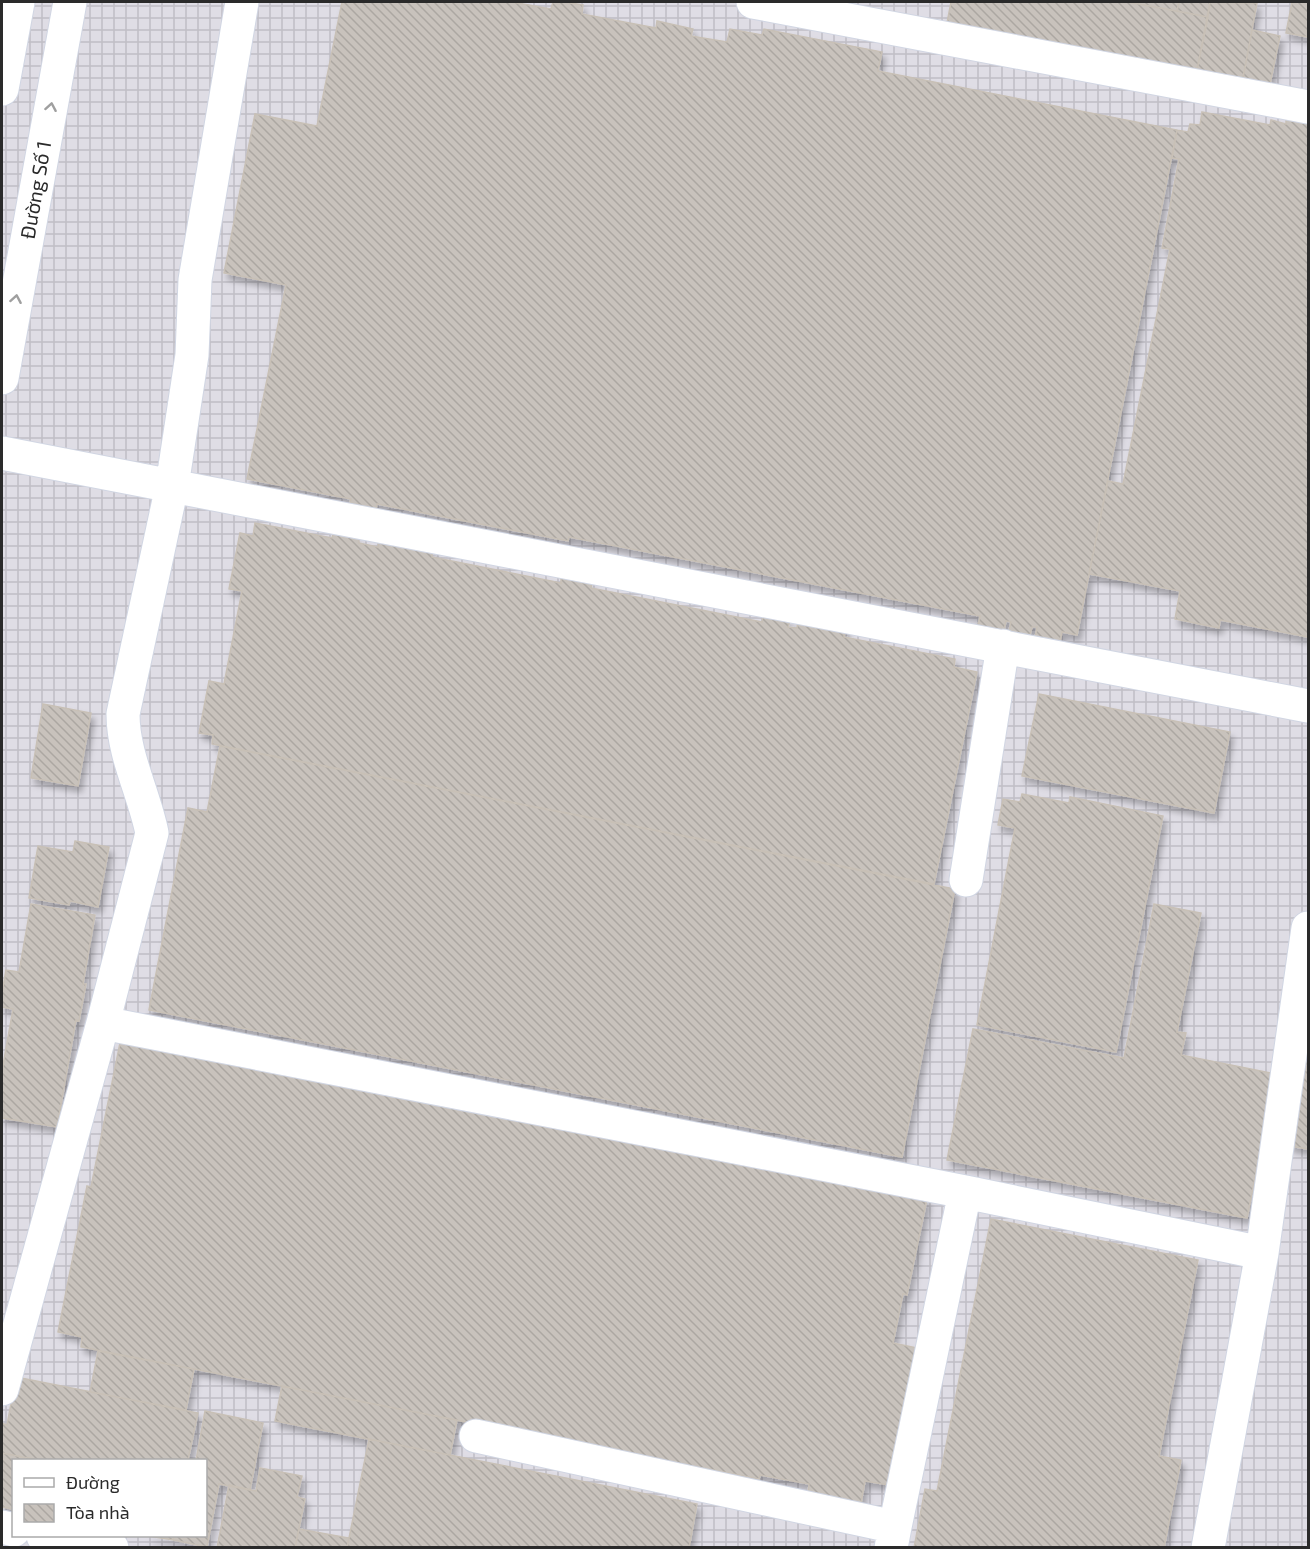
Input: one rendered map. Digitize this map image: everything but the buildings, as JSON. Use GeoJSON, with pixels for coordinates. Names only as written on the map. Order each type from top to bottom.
{"type":"FeatureCollection","features":[{"type":"Feature","properties":{"kind":"street"},"geometry":{"type":"LineString","coordinates":[[2,89],[18,2]]}},
{"type":"Feature","properties":{"kind":"street","name":"Đường Số 1"},"geometry":{"type":"LineString","coordinates":[[2,378],[70,2]]}},
{"type":"Feature","properties":{"kind":"street"},"geometry":{"type":"LineString","coordinates":[[2,1389],[103,1023],[152,833],[147,808],[123,734],[123,714],[172,486],[192,355],[195,279],[242,2]]}},
{"type":"Feature","properties":{"kind":"street"},"geometry":{"type":"LineString","coordinates":[[753,2],[1308,107]]}},
{"type":"Feature","properties":{"kind":"street"},"geometry":{"type":"LineString","coordinates":[[2,453],[1308,706]]}},
{"type":"Feature","properties":{"kind":"street"},"geometry":{"type":"LineString","coordinates":[[966,880],[1003,646]]}},
{"type":"Feature","properties":{"kind":"street"},"geometry":{"type":"LineString","coordinates":[[1208,1548],[1262,1253],[1308,928]]}},
{"type":"Feature","properties":{"kind":"street"},"geometry":{"type":"LineString","coordinates":[[103,1023],[965,1192],[1262,1253]]}},
{"type":"Feature","properties":{"kind":"street"},"geometry":{"type":"LineString","coordinates":[[476,1436],[893,1537],[965,1192]]}},
{"type":"Feature","properties":{"kind":"street"},"geometry":{"type":"LineString","coordinates":[[49,1537],[112,1548]]}},
{"type":"Feature","properties":{"kind":"shaded area"},"geometry":{"type":"Polygon","coordinates":[[[2,2],[1308,2],[1308,1547],[2,1548],[2,2]]]}}]}
